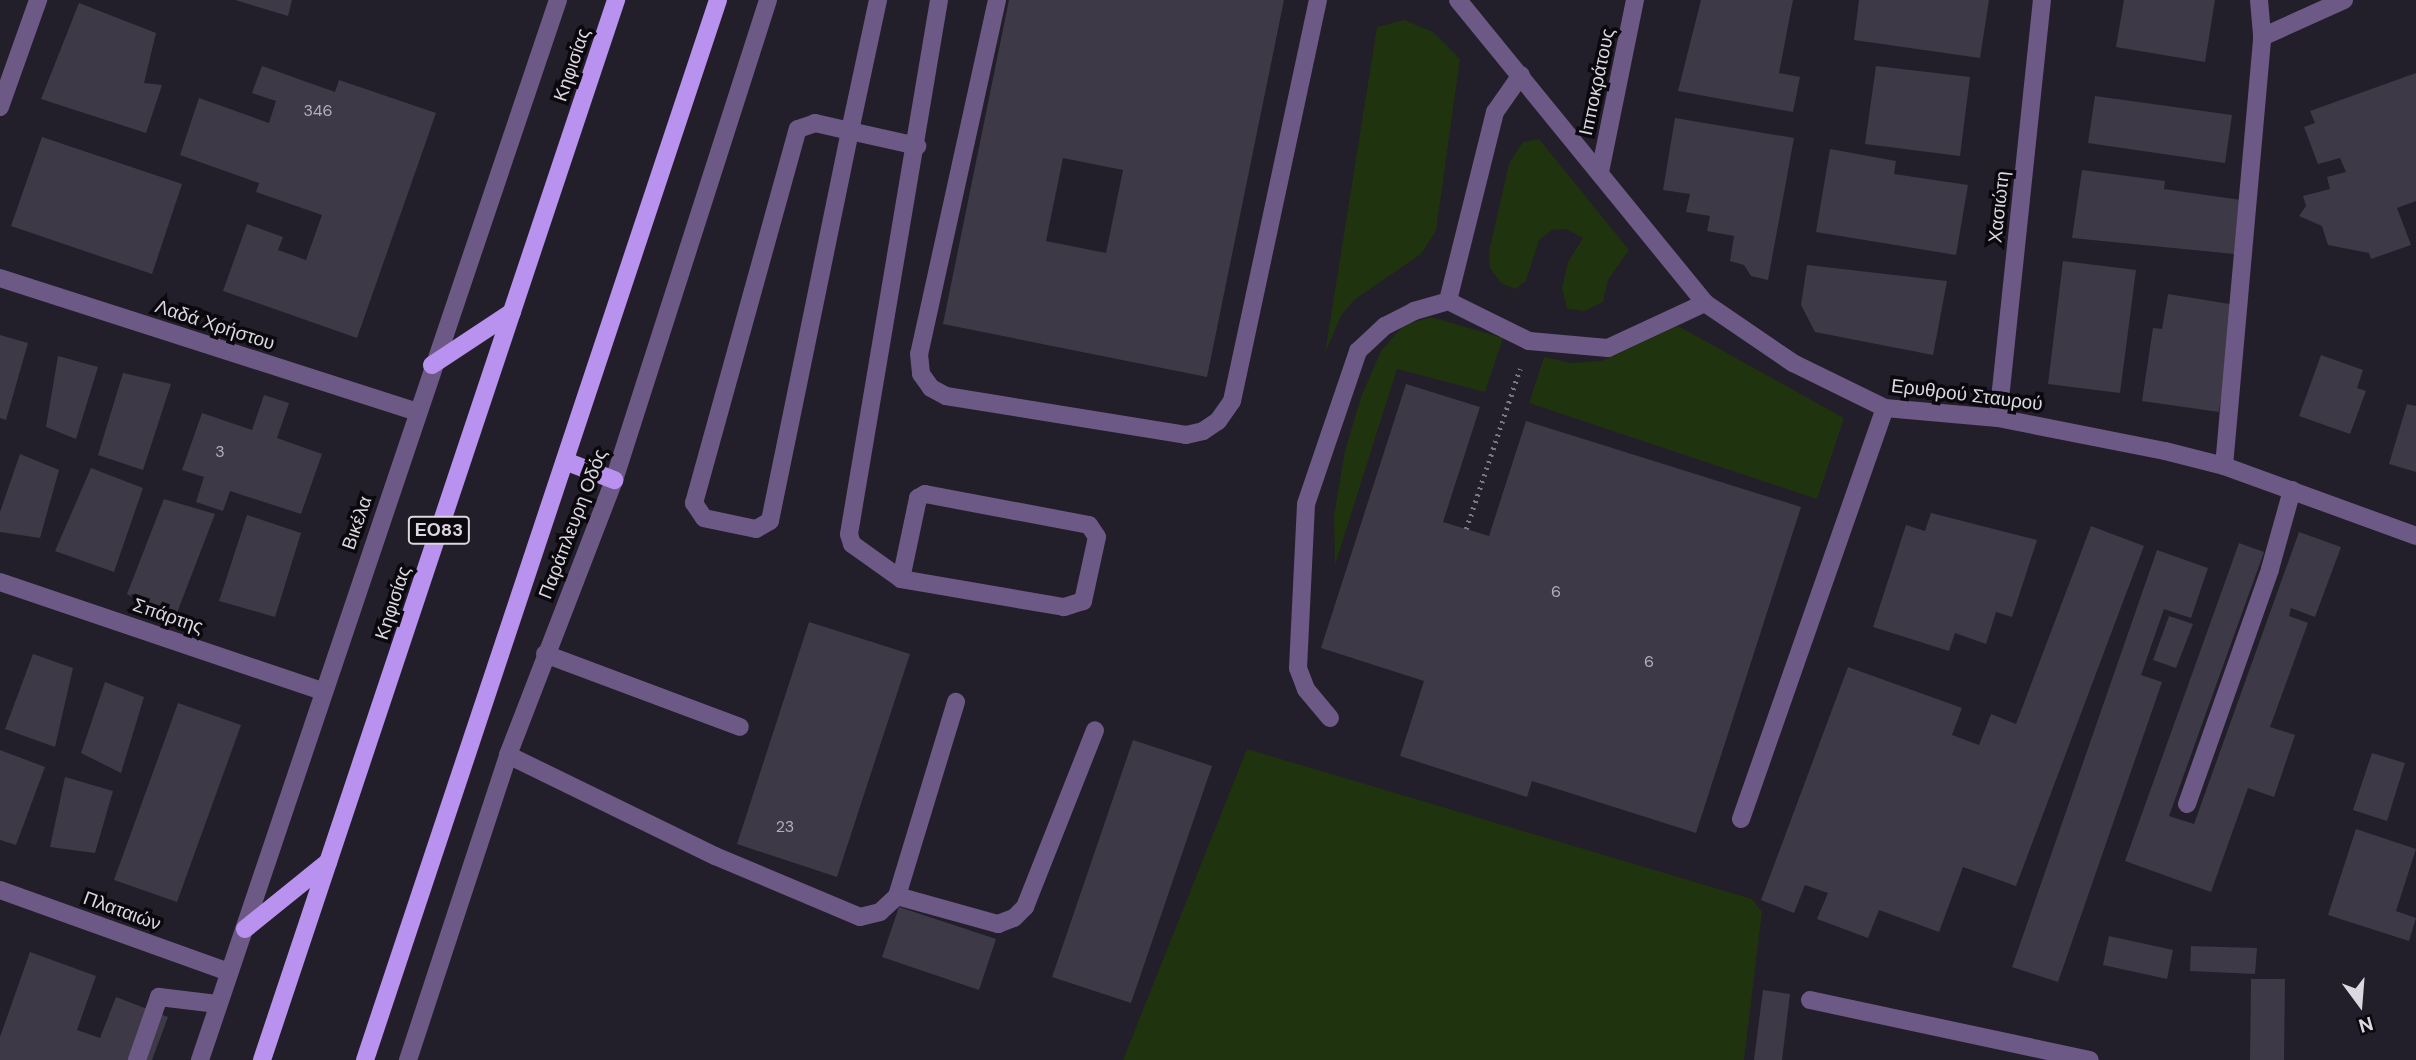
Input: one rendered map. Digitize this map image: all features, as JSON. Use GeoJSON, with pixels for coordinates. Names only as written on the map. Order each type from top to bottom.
{"type":"FeatureCollection","features":[{"type":"Feature","properties":{"kind":"main road","name":"Κηφισίας"},"geometry":{"type":"LineString","coordinates":[[262,1060],[616,0]]}},
{"type":"Feature","properties":{"kind":"main road"},"geometry":{"type":"LineString","coordinates":[[365,1060],[718,0]]}},
{"type":"Feature","properties":{"kind":"main road"},"geometry":{"type":"LineString","coordinates":[[432,365],[512,312]]}},
{"type":"Feature","properties":{"kind":"main road"},"geometry":{"type":"LineString","coordinates":[[565,461],[614,480]]}},
{"type":"Feature","properties":{"kind":"main road"},"geometry":{"type":"LineString","coordinates":[[244,929],[328,862]]}},
{"type":"Feature","properties":{"kind":"street"},"geometry":{"type":"LineString","coordinates":[[0,107],[38,0]]}},
{"type":"Feature","properties":{"kind":"street","name":"Βικέλα"},"geometry":{"type":"LineString","coordinates":[[200,1060],[432,365],[558,0]]}},
{"type":"Feature","properties":{"kind":"street","name":"Παράπλευρη Οδός"},"geometry":{"type":"LineString","coordinates":[[408,1060],[508,755],[614,480],[768,0]]}},
{"type":"Feature","properties":{"kind":"street"},"geometry":{"type":"LineString","coordinates":[[878,0],[850,131],[771,521],[756,530],[704,519],[694,503],[798,129],[816,122],[850,131],[917,146]]}},
{"type":"Feature","properties":{"kind":"street"},"geometry":{"type":"LineString","coordinates":[[901,579],[918,498],[925,494],[1089,525],[1097,537],[1083,601],[1074,607],[901,579],[855,550],[849,534],[917,146],[939,0]]}},
{"type":"Feature","properties":{"kind":"street"},"geometry":{"type":"LineString","coordinates":[[996,0],[919,354],[921,374],[931,388],[946,396],[1186,435],[1203,432],[1218,421],[1232,401],[1318,0]]}},
{"type":"Feature","properties":{"kind":"street","name":"Ερυθρού Σταυρού"},"geometry":{"type":"LineString","coordinates":[[1458,0],[1705,303],[1793,362],[1885,408],[1998,418],[2085,432],[2224,466],[2416,536]]}},
{"type":"Feature","properties":{"kind":"street","name":"Ιπποκράτους"},"geometry":{"type":"LineString","coordinates":[[1600,172],[1635,0]]}},
{"type":"Feature","properties":{"kind":"street","name":"Χασιώτη"},"geometry":{"type":"LineString","coordinates":[[1998,418],[2042,0]]}},
{"type":"Feature","properties":{"kind":"street"},"geometry":{"type":"LineString","coordinates":[[2224,466],[2262,37],[2259,0]]}},
{"type":"Feature","properties":{"kind":"street"},"geometry":{"type":"LineString","coordinates":[[2262,37],[2344,0]]}},
{"type":"Feature","properties":{"kind":"street"},"geometry":{"type":"LineString","coordinates":[[1448,302],[1495,112],[1521,75]]}},
{"type":"Feature","properties":{"kind":"street","name":"Λαδά Χρήστου"},"geometry":{"type":"LineString","coordinates":[[0,278],[417,412]]}},
{"type":"Feature","properties":{"kind":"street"},"geometry":{"type":"LineString","coordinates":[[1330,718],[1306,689],[1298,668],[1306,504],[1358,351],[1385,326],[1414,311],[1448,302],[1529,341],[1608,348],[1705,303]]}},
{"type":"Feature","properties":{"kind":"street"},"geometry":{"type":"LineString","coordinates":[[1741,819],[1885,408]]}},
{"type":"Feature","properties":{"kind":"street"},"geometry":{"type":"LineString","coordinates":[[2187,804],[2270,569],[2292,490]]}},
{"type":"Feature","properties":{"kind":"street","name":"Σπάρτης"},"geometry":{"type":"LineString","coordinates":[[0,582],[322,691]]}},
{"type":"Feature","properties":{"kind":"street"},"geometry":{"type":"LineString","coordinates":[[545,654],[740,727]]}},
{"type":"Feature","properties":{"kind":"street"},"geometry":{"type":"LineString","coordinates":[[508,755],[715,856],[860,916],[880,912],[897,896],[956,702]]}},
{"type":"Feature","properties":{"kind":"street"},"geometry":{"type":"LineString","coordinates":[[897,896],[998,924],[1014,918],[1025,907],[1095,730]]}},
{"type":"Feature","properties":{"kind":"street","name":"Πλαταιών"},"geometry":{"type":"LineString","coordinates":[[0,890],[229,972]]}},
{"type":"Feature","properties":{"kind":"street"},"geometry":{"type":"LineString","coordinates":[[137,1060],[159,997],[218,1004]]}},
{"type":"Feature","properties":{"kind":"street"},"geometry":{"type":"LineString","coordinates":[[1810,1000],[2090,1060]]}},
{"type":"Feature","properties":{"kind":"path"},"geometry":{"type":"LineString","coordinates":[[1466,529],[1518,377]]}},
{"type":"Feature","properties":{"kind":"green space"},"geometry":{"type":"Polygon","coordinates":[[[1404,20],[1433,32],[1460,59],[1436,231],[1421,254],[1354,300],[1341,316],[1325,353],[1377,27],[1404,20]]]}},
{"type":"Feature","properties":{"kind":"green space"},"geometry":{"type":"Polygon","coordinates":[[[1539,139],[1629,250],[1608,280],[1603,302],[1585,311],[1567,309],[1562,288],[1568,262],[1583,238],[1566,229],[1552,230],[1539,240],[1526,281],[1515,289],[1501,283],[1490,268],[1489,252],[1509,163],[1523,142],[1539,139]]]}},
{"type":"Feature","properties":{"kind":"green space"},"geometry":{"type":"Polygon","coordinates":[[[1431,317],[1503,338],[1485,392],[1397,369],[1335,565],[1334,516],[1345,451],[1361,397],[1381,351],[1404,325],[1431,317]]]}},
{"type":"Feature","properties":{"kind":"green space"},"geometry":{"type":"Polygon","coordinates":[[[1678,326],[1844,418],[1817,499],[1529,403],[1544,357],[1571,363],[1601,361],[1678,326]]]}},
{"type":"Feature","properties":{"kind":"green space"},"geometry":{"type":"Polygon","coordinates":[[[1247,749],[1752,899],[1762,912],[1744,1060],[1123,1060],[1247,749]]]}},
{"type":"Feature","properties":{"kind":"building"},"geometry":{"type":"Polygon","coordinates":[[[235,0],[292,0],[288,16],[235,0]]]}},
{"type":"Feature","properties":{"kind":"building"},"geometry":{"type":"Polygon","coordinates":[[[1009,0],[1284,0],[1207,377],[943,324],[1009,0]],[[1063,158],[1046,241],[1106,253],[1123,170],[1063,158]]]}},
{"type":"Feature","properties":{"kind":"building"},"geometry":{"type":"Polygon","coordinates":[[[1701,0],[1793,0],[1779,73],[1800,77],[1793,112],[1678,91],[1701,0]]]}},
{"type":"Feature","properties":{"kind":"building"},"geometry":{"type":"Polygon","coordinates":[[[1859,0],[1989,0],[1980,58],[1854,40],[1859,0]]]}},
{"type":"Feature","properties":{"kind":"building"},"geometry":{"type":"Polygon","coordinates":[[[2124,0],[2215,0],[2205,62],[2116,47],[2124,0]]]}},
{"type":"Feature","properties":{"kind":"building"},"geometry":{"type":"Polygon","coordinates":[[[79,3],[156,33],[144,83],[162,85],[146,133],[41,99],[79,3]]]}},
{"type":"Feature","properties":{"kind":"building"},"geometry":{"type":"Polygon","coordinates":[[[262,66],[335,92],[339,80],[436,113],[357,338],[223,291],[247,224],[283,237],[278,250],[306,260],[322,215],[256,192],[259,183],[180,155],[199,98],[269,123],[276,101],[252,93],[262,66]]]}},
{"type":"Feature","properties":{"kind":"building"},"geometry":{"type":"Polygon","coordinates":[[[1876,66],[1970,77],[1960,156],[1865,144],[1876,66]]]}},
{"type":"Feature","properties":{"kind":"building"},"geometry":{"type":"Polygon","coordinates":[[[2416,73],[2416,201],[2397,208],[2411,245],[2371,259],[2369,253],[2328,245],[2322,226],[2299,216],[2306,206],[2303,196],[2330,189],[2327,177],[2346,172],[2340,158],[2318,164],[2304,127],[2315,123],[2310,111],[2416,73]]]}},
{"type":"Feature","properties":{"kind":"building"},"geometry":{"type":"Polygon","coordinates":[[[2095,96],[2232,115],[2225,163],[2088,143],[2095,96]]]}},
{"type":"Feature","properties":{"kind":"building"},"geometry":{"type":"Polygon","coordinates":[[[1675,118],[1794,138],[1768,280],[1751,276],[1744,265],[1730,261],[1734,236],[1707,231],[1710,216],[1686,212],[1690,194],[1663,190],[1675,118]]]}},
{"type":"Feature","properties":{"kind":"building"},"geometry":{"type":"Polygon","coordinates":[[[42,137],[182,184],[152,274],[11,226],[42,137]]]}},
{"type":"Feature","properties":{"kind":"building"},"geometry":{"type":"Polygon","coordinates":[[[1830,149],[1896,161],[1894,174],[1968,185],[1956,255],[1816,232],[1830,149]]]}},
{"type":"Feature","properties":{"kind":"building"},"geometry":{"type":"Polygon","coordinates":[[[2082,170],[2165,181],[2164,189],[2241,200],[2234,254],[2072,238],[2082,170]]]}},
{"type":"Feature","properties":{"kind":"building"},"geometry":{"type":"Polygon","coordinates":[[[2063,261],[2136,270],[2120,393],[2048,384],[2063,261]]]}},
{"type":"Feature","properties":{"kind":"building"},"geometry":{"type":"Polygon","coordinates":[[[1807,265],[1947,281],[1933,355],[1815,332],[1801,305],[1807,265]]]}},
{"type":"Feature","properties":{"kind":"building"},"geometry":{"type":"Polygon","coordinates":[[[2168,294],[2236,305],[2219,412],[2142,401],[2153,328],[2162,329],[2168,294]]]}},
{"type":"Feature","properties":{"kind":"building"},"geometry":{"type":"Polygon","coordinates":[[[0,335],[28,343],[6,420],[0,418],[0,335]]]}},
{"type":"Feature","properties":{"kind":"building"},"geometry":{"type":"Polygon","coordinates":[[[2321,355],[2363,370],[2357,388],[2366,391],[2350,434],[2299,416],[2321,355]]]}},
{"type":"Feature","properties":{"kind":"building"},"geometry":{"type":"Polygon","coordinates":[[[58,356],[98,367],[76,439],[46,427],[58,356]]]}},
{"type":"Feature","properties":{"kind":"building"},"geometry":{"type":"Polygon","coordinates":[[[123,373],[171,384],[143,470],[98,455],[123,373]]]}},
{"type":"Feature","properties":{"kind":"building"},"geometry":{"type":"Polygon","coordinates":[[[1406,384],[1480,407],[1443,522],[1489,536],[1526,421],[1801,507],[1696,833],[1532,781],[1527,797],[1400,756],[1424,681],[1321,648],[1406,384]]]}},
{"type":"Feature","properties":{"kind":"building"},"geometry":{"type":"Polygon","coordinates":[[[264,395],[289,403],[277,438],[322,454],[301,514],[230,491],[223,511],[196,502],[204,477],[182,470],[202,413],[252,430],[264,395]]]}},
{"type":"Feature","properties":{"kind":"building"},"geometry":{"type":"Polygon","coordinates":[[[2407,404],[2416,406],[2416,472],[2389,464],[2407,404]]]}},
{"type":"Feature","properties":{"kind":"building"},"geometry":{"type":"Polygon","coordinates":[[[20,454],[59,470],[40,538],[0,532],[0,512],[20,454]]]}},
{"type":"Feature","properties":{"kind":"building"},"geometry":{"type":"Polygon","coordinates":[[[91,468],[143,488],[114,572],[55,551],[91,468]]]}},
{"type":"Feature","properties":{"kind":"building"},"geometry":{"type":"Polygon","coordinates":[[[164,499],[215,514],[175,618],[127,594],[164,499]]]}},
{"type":"Feature","properties":{"kind":"building"},"geometry":{"type":"Polygon","coordinates":[[[1931,513],[2037,540],[2012,617],[1996,612],[1986,644],[1955,633],[1949,651],[1873,627],[1906,525],[1925,531],[1931,513]]]}},
{"type":"Feature","properties":{"kind":"building"},"geometry":{"type":"Polygon","coordinates":[[[247,515],[301,533],[275,617],[219,601],[247,515]]]}},
{"type":"Feature","properties":{"kind":"building"},"geometry":{"type":"Polygon","coordinates":[[[2091,526],[2144,546],[2016,886],[1963,867],[1939,932],[1879,910],[1868,938],[1817,919],[1828,893],[1805,885],[1794,913],[1761,900],[1848,667],[1962,708],[1952,735],[1979,745],[1991,714],[2016,724],[2091,526]]]}},
{"type":"Feature","properties":{"kind":"building"},"geometry":{"type":"Polygon","coordinates":[[[2299,532],[2341,547],[2315,617],[2291,608],[2289,616],[2308,623],[2270,727],[2295,735],[2274,797],[2248,788],[2211,892],[2125,861],[2239,543],[2264,552],[2169,816],[2194,824],[2299,532]]]}},
{"type":"Feature","properties":{"kind":"building"},"geometry":{"type":"Polygon","coordinates":[[[2157,550],[2208,568],[2191,618],[2164,609],[2141,675],[2162,682],[2058,982],[2012,967],[2157,550]]]}},
{"type":"Feature","properties":{"kind":"building"},"geometry":{"type":"Polygon","coordinates":[[[2169,616],[2193,624],[2176,668],[2153,660],[2169,616]]]}},
{"type":"Feature","properties":{"kind":"building"},"geometry":{"type":"Polygon","coordinates":[[[809,622],[910,654],[837,877],[737,844],[809,622]]]}},
{"type":"Feature","properties":{"kind":"building"},"geometry":{"type":"Polygon","coordinates":[[[33,654],[73,668],[55,747],[5,729],[33,654]]]}},
{"type":"Feature","properties":{"kind":"building"},"geometry":{"type":"Polygon","coordinates":[[[105,682],[144,697],[121,773],[81,753],[105,682]]]}},
{"type":"Feature","properties":{"kind":"building"},"geometry":{"type":"Polygon","coordinates":[[[178,703],[241,725],[177,902],[114,880],[178,703]]]}},
{"type":"Feature","properties":{"kind":"building"},"geometry":{"type":"Polygon","coordinates":[[[1133,740],[1212,766],[1131,1003],[1052,977],[1133,740]]]}},
{"type":"Feature","properties":{"kind":"building"},"geometry":{"type":"Polygon","coordinates":[[[0,750],[45,767],[16,845],[0,840],[0,750]]]}},
{"type":"Feature","properties":{"kind":"building"},"geometry":{"type":"Polygon","coordinates":[[[2372,753],[2405,763],[2387,821],[2353,810],[2372,753]]]}},
{"type":"Feature","properties":{"kind":"building"},"geometry":{"type":"Polygon","coordinates":[[[65,777],[113,791],[95,853],[50,847],[65,777]]]}},
{"type":"Feature","properties":{"kind":"building"},"geometry":{"type":"Polygon","coordinates":[[[2356,829],[2416,849],[2396,911],[2416,918],[2409,941],[2328,915],[2356,829]]]}},
{"type":"Feature","properties":{"kind":"building"},"geometry":{"type":"Polygon","coordinates":[[[899,907],[996,939],[979,990],[882,957],[899,907]]]}},
{"type":"Feature","properties":{"kind":"building"},"geometry":{"type":"Polygon","coordinates":[[[2109,936],[2173,950],[2167,979],[2103,965],[2109,936]]]}},
{"type":"Feature","properties":{"kind":"building"},"geometry":{"type":"Polygon","coordinates":[[[2191,946],[2257,948],[2255,974],[2190,971],[2191,946]]]}},
{"type":"Feature","properties":{"kind":"building"},"geometry":{"type":"Polygon","coordinates":[[[30,952],[96,976],[77,1030],[100,1038],[116,997],[168,1017],[152,1060],[0,1060],[0,1037],[30,952]]]}},
{"type":"Feature","properties":{"kind":"building"},"geometry":{"type":"Polygon","coordinates":[[[2251,979],[2285,979],[2284,1060],[2250,1060],[2251,979]]]}},
{"type":"Feature","properties":{"kind":"building"},"geometry":{"type":"Polygon","coordinates":[[[1763,990],[1790,994],[1782,1060],[1754,1060],[1763,990]]]}}]}
